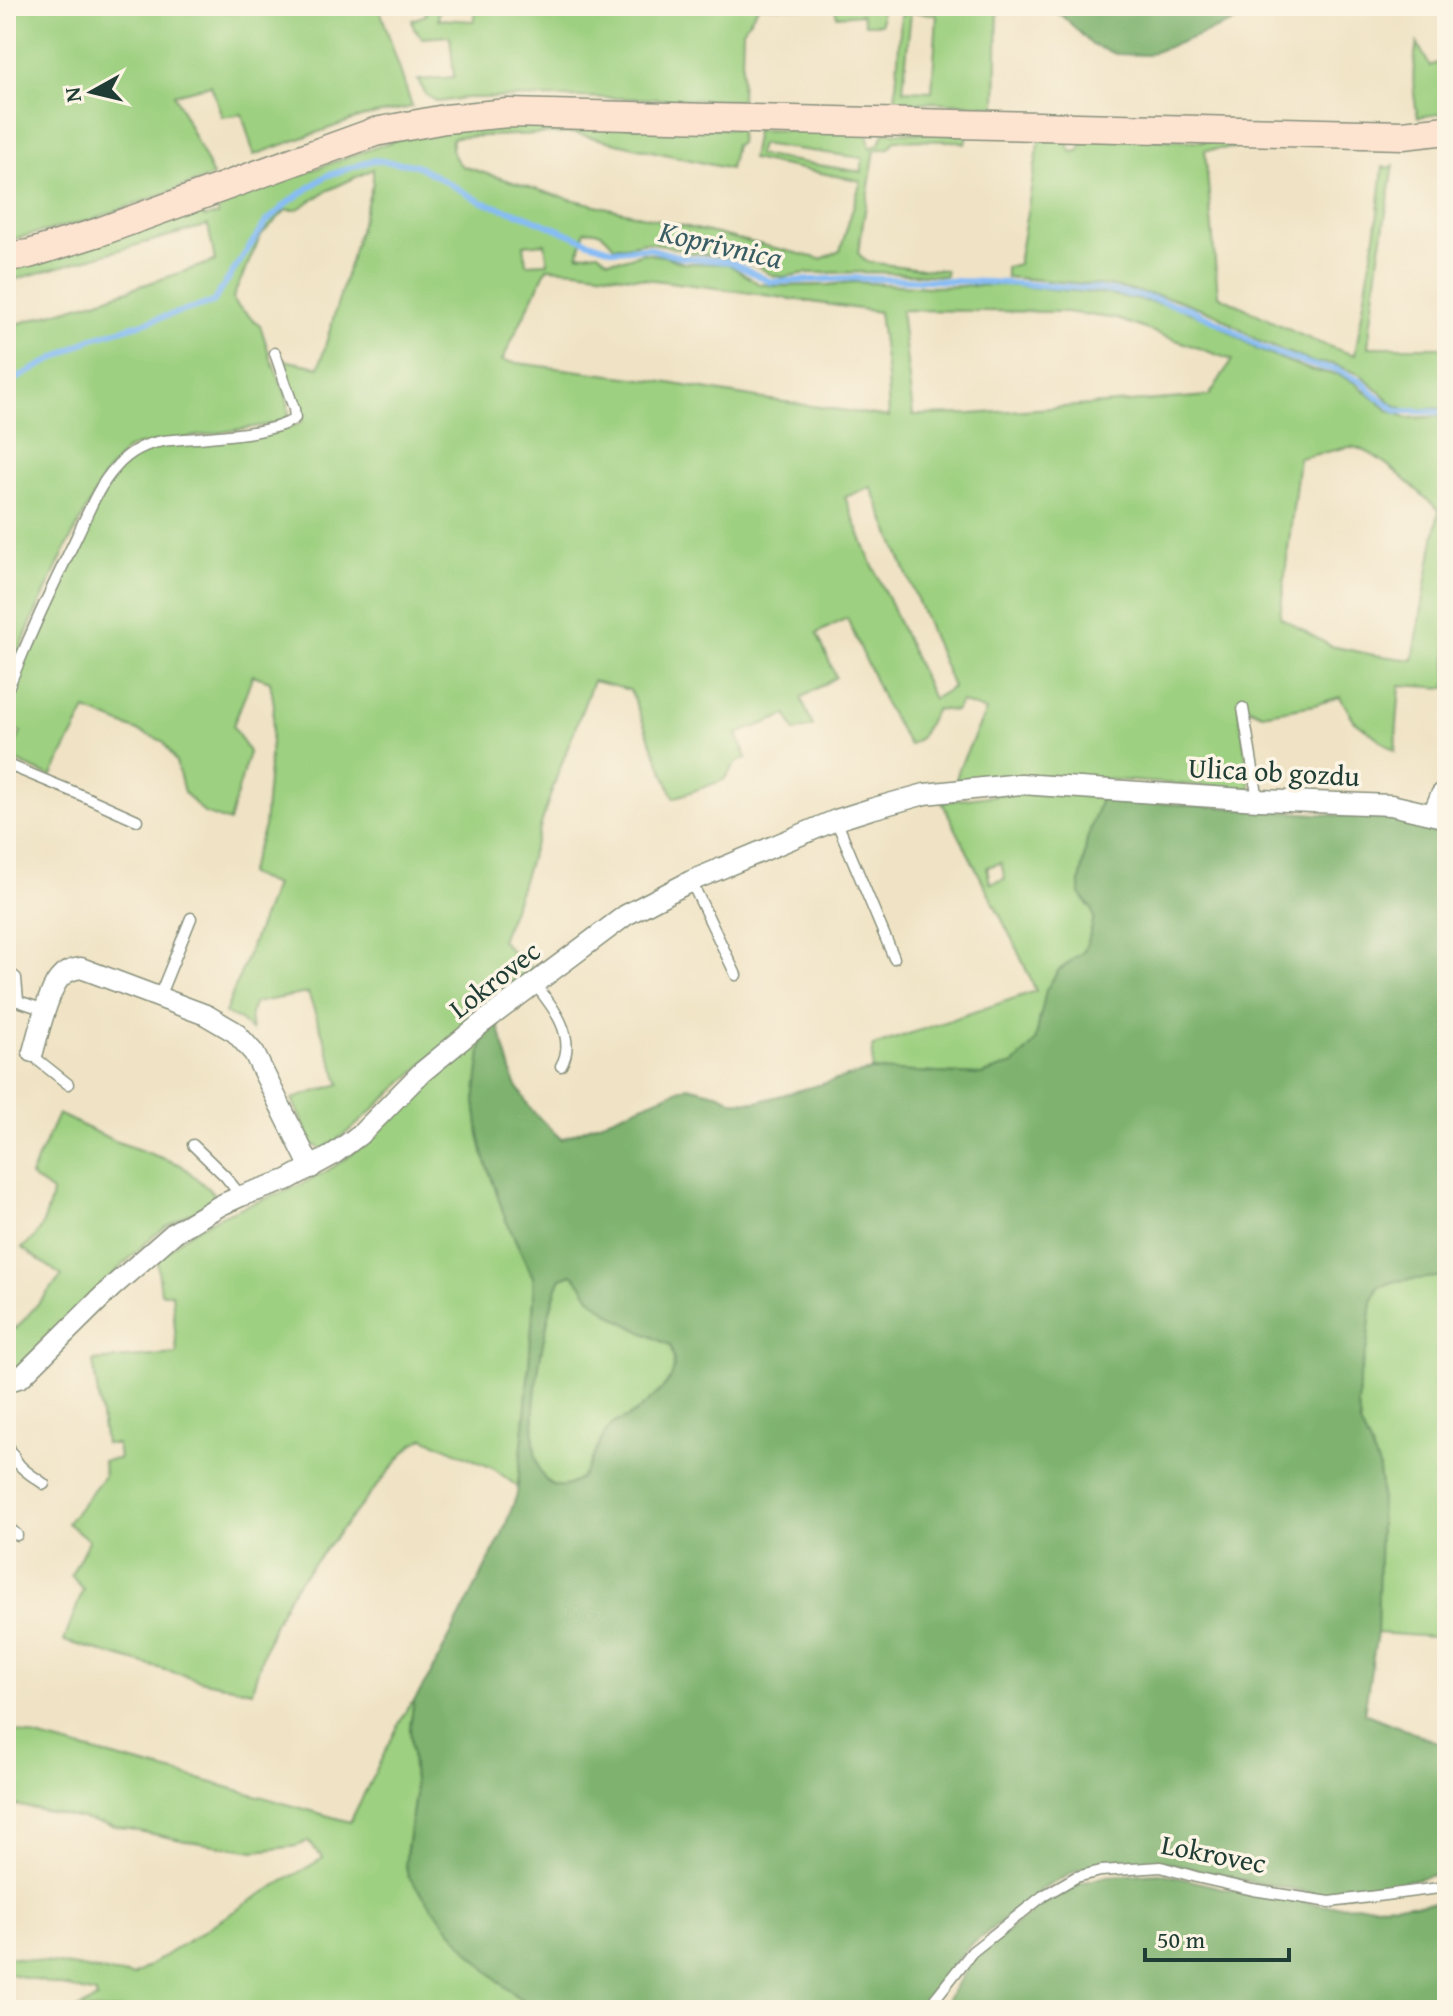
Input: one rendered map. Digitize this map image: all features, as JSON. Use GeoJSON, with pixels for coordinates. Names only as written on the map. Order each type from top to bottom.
{"type":"FeatureCollection","features":[{"type":"Feature","properties":{"kind":"street"},"geometry":{"type":"LineString","coordinates":[[6,257],[29,254],[99,232],[375,132],[445,119],[508,113],[1387,134],[1447,130]]}},
{"type":"Feature","properties":{"kind":"street","name":"Lokrovec"},"geometry":{"type":"LineString","coordinates":[[6,1382],[21,1377],[112,1287],[175,1232],[221,1205],[287,1180],[331,1156],[362,1133],[421,1073],[482,1023],[626,915],[691,881],[836,820],[925,794],[1021,784],[1096,787]]}},
{"type":"Feature","properties":{"kind":"street","name":"Ulica ob gozdu"},"geometry":{"type":"LineString","coordinates":[[1096,787],[1258,800],[1391,805],[1440,816]]}},
{"type":"Feature","properties":{"kind":"street"},"geometry":{"type":"LineString","coordinates":[[1440,816],[1441,795],[1447,789]]}},
{"type":"Feature","properties":{"kind":"street"},"geometry":{"type":"LineString","coordinates":[[33,1052],[58,979],[71,969],[81,968],[206,1015],[235,1032],[254,1053],[311,1168]]}},
{"type":"Feature","properties":{"kind":"lane"},"geometry":{"type":"LineString","coordinates":[[6,692],[99,491],[128,454],[160,441],[261,431],[290,423],[295,418],[275,353]]}},
{"type":"Feature","properties":{"kind":"lane"},"geometry":{"type":"LineString","coordinates":[[1243,708],[1258,800]]}},
{"type":"Feature","properties":{"kind":"lane"},"geometry":{"type":"LineString","coordinates":[[6,764],[137,820]]}},
{"type":"Feature","properties":{"kind":"lane"},"geometry":{"type":"LineString","coordinates":[[836,820],[894,958]]}},
{"type":"Feature","properties":{"kind":"lane"},"geometry":{"type":"LineString","coordinates":[[691,881],[736,975]]}},
{"type":"Feature","properties":{"kind":"lane"},"geometry":{"type":"LineString","coordinates":[[159,997],[191,918]]}},
{"type":"Feature","properties":{"kind":"lane"},"geometry":{"type":"LineString","coordinates":[[6,970],[16,978],[18,1001],[45,1010]]}},
{"type":"Feature","properties":{"kind":"lane"},"geometry":{"type":"LineString","coordinates":[[534,983],[562,1024],[567,1042],[566,1057],[561,1066]]}},
{"type":"Feature","properties":{"kind":"lane"},"geometry":{"type":"LineString","coordinates":[[33,1052],[39,1061],[68,1084]]}},
{"type":"Feature","properties":{"kind":"lane"},"geometry":{"type":"LineString","coordinates":[[193,1145],[241,1196]]}},
{"type":"Feature","properties":{"kind":"lane"},"geometry":{"type":"LineString","coordinates":[[6,1441],[15,1461],[44,1484]]}},
{"type":"Feature","properties":{"kind":"lane"},"geometry":{"type":"LineString","coordinates":[[6,1525],[17,1535]]}},
{"type":"Feature","properties":{"kind":"lane","name":"Lokrovec"},"geometry":{"type":"LineString","coordinates":[[926,2010],[972,1952],[1043,1896],[1076,1877],[1088,1874],[1161,1867],[1253,1890],[1330,1902],[1447,1887]]}},
{"type":"Feature","properties":{"kind":"green space"},"geometry":{"type":"Polygon","coordinates":[[[6,6],[379,6],[412,107],[361,117],[254,155],[242,114],[222,117],[211,85],[174,94],[213,176],[94,219],[6,241],[6,6]]]}},
{"type":"Feature","properties":{"kind":"green space"},"geometry":{"type":"Polygon","coordinates":[[[425,6],[440,6],[438,19],[474,21],[477,6],[759,6],[743,30],[741,101],[572,97],[466,98],[438,102],[426,95],[418,80],[454,77],[450,36],[422,38],[414,29],[412,20],[426,15],[425,6]]]}},
{"type":"Feature","properties":{"kind":"green space"},"geometry":{"type":"Polygon","coordinates":[[[759,6],[881,6],[881,24],[865,24],[862,14],[837,16],[835,9],[759,6]]]}},
{"type":"Feature","properties":{"kind":"green space"},"geometry":{"type":"Polygon","coordinates":[[[907,6],[998,6],[996,106],[895,103],[901,15],[907,14],[907,6]],[[911,12],[903,90],[932,91],[937,15],[911,12]]]}},
{"type":"Feature","properties":{"kind":"green space"},"geometry":{"type":"Polygon","coordinates":[[[1042,6],[1276,6],[1147,55],[1116,54],[1092,45],[1063,16],[1042,6]]]}},
{"type":"Feature","properties":{"kind":"green space"},"geometry":{"type":"Polygon","coordinates":[[[1417,43],[1430,66],[1447,59],[1447,113],[1418,117],[1413,80],[1417,43]]]}},
{"type":"Feature","properties":{"kind":"green space"},"geometry":{"type":"Polygon","coordinates":[[[507,124],[740,129],[739,144],[735,145],[730,169],[573,133],[455,137],[452,147],[462,166],[558,196],[821,259],[840,251],[861,181],[751,159],[756,130],[867,132],[870,148],[878,145],[885,132],[967,134],[965,144],[895,140],[889,148],[875,150],[858,253],[867,262],[946,270],[946,276],[876,272],[773,276],[736,258],[686,252],[646,242],[614,246],[602,234],[590,230],[585,231],[578,255],[598,252],[608,260],[643,253],[683,263],[728,264],[759,284],[777,286],[853,282],[929,287],[1004,285],[1106,294],[1173,306],[1211,320],[1258,350],[1313,371],[1336,374],[1354,382],[1388,410],[1408,418],[1447,416],[1447,688],[1400,685],[1395,751],[1354,720],[1340,697],[1262,714],[1247,707],[1239,709],[1251,789],[1070,777],[956,780],[986,711],[961,702],[955,711],[936,709],[920,738],[909,745],[887,708],[847,618],[817,633],[836,677],[801,698],[813,726],[795,732],[787,715],[737,734],[747,758],[736,763],[724,780],[674,798],[630,690],[593,681],[501,940],[534,969],[486,1007],[354,1127],[323,1150],[312,1144],[292,1099],[340,1084],[308,993],[254,1003],[250,1015],[252,1031],[240,1020],[225,1013],[275,885],[248,874],[264,827],[274,705],[270,681],[253,675],[233,726],[249,752],[229,822],[204,813],[184,792],[176,762],[163,741],[86,710],[51,777],[9,758],[21,732],[6,725],[6,701],[87,525],[116,472],[130,457],[160,445],[274,431],[302,423],[281,365],[283,360],[319,367],[373,183],[373,169],[296,210],[286,210],[261,235],[233,297],[235,304],[260,325],[287,397],[289,415],[273,424],[126,450],[104,476],[65,550],[6,684],[6,327],[215,261],[208,225],[6,282],[6,267],[200,210],[204,217],[218,215],[218,201],[227,196],[409,135],[507,124]],[[760,144],[757,155],[862,172],[862,158],[760,144]],[[545,243],[524,245],[526,264],[548,263],[545,243]],[[547,268],[502,361],[657,381],[889,417],[879,312],[724,289],[547,268]],[[901,310],[913,415],[972,414],[1209,396],[1232,360],[1117,319],[1066,312],[901,310]],[[1349,447],[1299,458],[1280,617],[1331,646],[1413,660],[1439,510],[1383,462],[1359,449],[1349,447]],[[871,487],[845,497],[933,699],[953,687],[871,487]]]}},
{"type":"Feature","properties":{"kind":"green space"},"geometry":{"type":"Polygon","coordinates":[[[1040,137],[1067,138],[1072,152],[1079,151],[1084,138],[1236,142],[1233,148],[1205,150],[1218,295],[1303,336],[1355,355],[1383,167],[1394,165],[1368,347],[1447,347],[1447,408],[1407,410],[1393,404],[1361,375],[1333,364],[1315,363],[1260,342],[1216,314],[1175,299],[1108,286],[1006,277],[1006,267],[1018,264],[1040,137]]]}},
{"type":"Feature","properties":{"kind":"green space"},"geometry":{"type":"Polygon","coordinates":[[[1005,794],[1071,794],[1101,799],[1087,839],[1080,883],[1094,918],[1089,938],[1084,951],[1040,1015],[1036,1042],[1014,1064],[981,1075],[872,1070],[873,1046],[1036,991],[942,802],[1005,794]],[[1001,863],[987,867],[990,883],[1005,879],[1001,863]]]}},
{"type":"Feature","properties":{"kind":"green space"},"geometry":{"type":"Polygon","coordinates":[[[1101,799],[1390,819],[1447,833],[1447,1276],[1396,1281],[1378,1287],[1372,1302],[1359,1379],[1358,1406],[1360,1424],[1378,1464],[1381,1485],[1377,1633],[1364,1713],[1447,1746],[1447,1872],[1335,1897],[1160,1861],[1104,1864],[1079,1869],[1041,1890],[965,1950],[918,2010],[536,2010],[500,1982],[467,1949],[408,1876],[405,1864],[415,1795],[410,1727],[414,1701],[501,1537],[517,1494],[526,1405],[533,1277],[506,1220],[479,1134],[475,1101],[483,1035],[498,1025],[514,1081],[531,1110],[561,1139],[688,1086],[720,1094],[733,1101],[757,1102],[872,1070],[981,1075],[1014,1064],[1035,1042],[1046,990],[1058,971],[1084,951],[1094,918],[1092,909],[1080,894],[1087,839],[1101,799]],[[572,1274],[561,1278],[547,1323],[535,1395],[533,1431],[537,1461],[546,1481],[564,1486],[581,1477],[606,1432],[653,1398],[669,1380],[674,1367],[670,1345],[609,1312],[592,1299],[572,1274]]]}},
{"type":"Feature","properties":{"kind":"green space"},"geometry":{"type":"Polygon","coordinates":[[[483,1035],[475,1101],[479,1134],[506,1220],[533,1277],[534,1299],[518,1487],[493,1468],[424,1438],[412,1445],[295,1586],[269,1637],[252,1691],[204,1681],[64,1641],[83,1590],[71,1575],[89,1540],[67,1523],[104,1476],[103,1461],[119,1459],[117,1444],[105,1444],[93,1361],[177,1354],[172,1293],[161,1293],[157,1261],[201,1226],[298,1186],[346,1158],[465,1045],[483,1035]]]}},
{"type":"Feature","properties":{"kind":"green space"},"geometry":{"type":"Polygon","coordinates":[[[58,1114],[115,1141],[181,1165],[218,1197],[152,1237],[22,1366],[6,1368],[6,1318],[16,1329],[62,1276],[22,1248],[39,1231],[50,1201],[52,1192],[30,1176],[58,1114]]]}},
{"type":"Feature","properties":{"kind":"green space"},"geometry":{"type":"Polygon","coordinates":[[[572,1274],[592,1299],[609,1312],[670,1345],[674,1367],[669,1380],[653,1398],[606,1432],[581,1477],[564,1486],[546,1481],[537,1461],[533,1431],[535,1396],[547,1323],[561,1278],[572,1274]]]}},
{"type":"Feature","properties":{"kind":"green space"},"geometry":{"type":"Polygon","coordinates":[[[1447,1276],[1447,1638],[1377,1633],[1381,1485],[1378,1464],[1360,1424],[1358,1406],[1359,1379],[1372,1302],[1379,1287],[1396,1281],[1447,1276]]]}},
{"type":"Feature","properties":{"kind":"green space"},"geometry":{"type":"Polygon","coordinates":[[[414,1701],[410,1727],[415,1795],[406,1854],[408,1876],[500,1982],[536,2010],[76,2010],[97,1999],[96,1994],[6,1973],[6,1956],[133,1976],[323,1858],[308,1841],[297,1846],[255,1851],[181,1840],[6,1803],[6,1729],[350,1822],[407,1708],[414,1701]]]}},
{"type":"Feature","properties":{"kind":"green space"},"geometry":{"type":"Polygon","coordinates":[[[1160,1873],[1247,1894],[1329,1906],[1447,1903],[1447,2006],[1443,2010],[941,2010],[973,1959],[1048,1899],[1081,1883],[1107,1876],[1160,1873]]]}},
{"type":"Feature","properties":{"kind":"waterway","name":"Koprivnica"},"geometry":{"type":"LineString","coordinates":[[6,384],[93,338],[213,302],[266,222],[326,176],[374,160],[416,165],[482,202],[614,250],[648,248],[680,257],[731,262],[771,282],[853,278],[990,282],[1097,289],[1150,298],[1190,309],[1261,348],[1318,367],[1335,369],[1362,382],[1398,411],[1447,412]]}}]}
